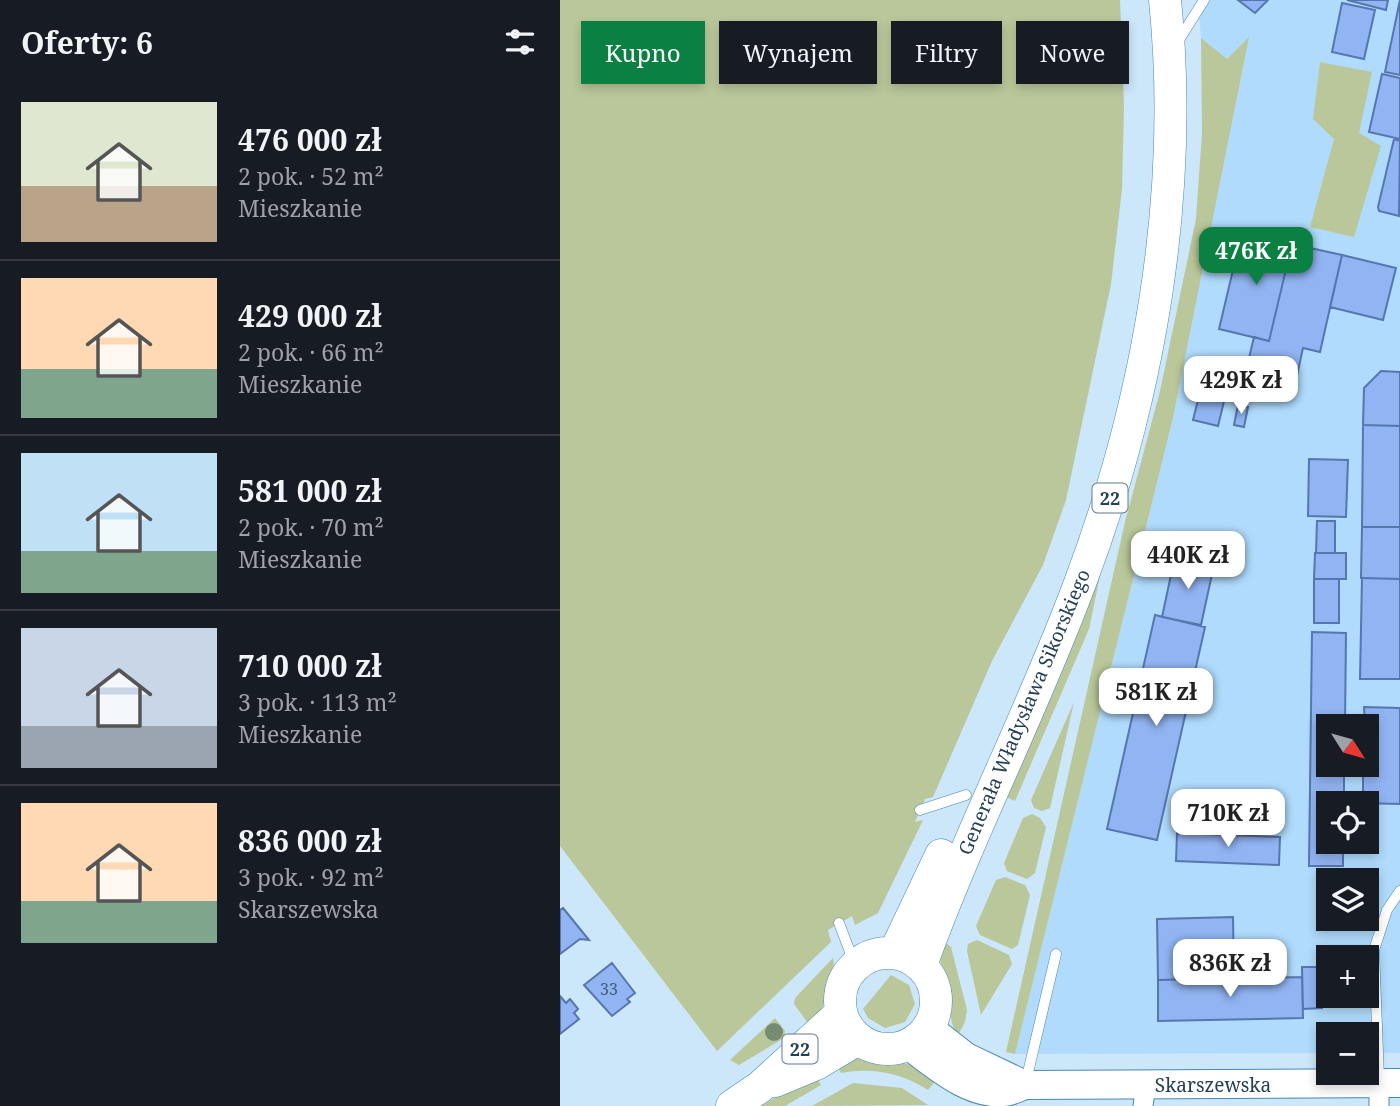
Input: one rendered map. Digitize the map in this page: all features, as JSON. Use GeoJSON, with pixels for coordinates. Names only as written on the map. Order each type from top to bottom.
{"type":"FeatureCollection","features":[{"type":"Feature","properties":{"kind":"main road","name":"Generała Władysława Sikorskiego"},"geometry":{"type":"LineString","coordinates":[[908,958],[931,880],[1047,614],[1090,491],[1108,429],[1123,360],[1143,226],[1149,107],[1146,0]]}},
{"type":"Feature","properties":{"kind":"main road","name":"Generała Władysława Sikorskiego"},"geometry":{"type":"LineString","coordinates":[[908,958],[969,843],[1079,585],[1124,449],[1149,338],[1164,225],[1170,117],[1165,0]]}},
{"type":"Feature","properties":{"kind":"main road"},"geometry":{"type":"LineString","coordinates":[[866,957],[908,958],[932,978],[937,995],[936,1012],[919,1036],[891,1049],[873,1047],[849,1026],[840,996],[845,979],[855,965],[866,957]]}},
{"type":"Feature","properties":{"kind":"main road","name":"22"},"geometry":{"type":"LineString","coordinates":[[732,1106],[760,1087],[816,1064],[849,1026]]}},
{"type":"Feature","properties":{"kind":"main road","name":"Skarszewska"},"geometry":{"type":"LineString","coordinates":[[919,1036],[975,1087],[1003,1093],[1025,1085],[1144,1096],[1386,1091]]}},
{"type":"Feature","properties":{"kind":"lane"},"geometry":{"type":"LineString","coordinates":[[1168,70],[1186,24],[1204,0]]}},
{"type":"Feature","properties":{"kind":"lane"},"geometry":{"type":"LineString","coordinates":[[920,810],[966,795]]}},
{"type":"Feature","properties":{"kind":"lane"},"geometry":{"type":"LineString","coordinates":[[1386,1091],[1374,950],[1387,910],[1400,891]]}},
{"type":"Feature","properties":{"kind":"lane"},"geometry":{"type":"LineString","coordinates":[[839,923],[855,965]]}},
{"type":"Feature","properties":{"kind":"lane"},"geometry":{"type":"LineString","coordinates":[[1025,1085],[1056,954]]}},
{"type":"Feature","properties":{"kind":"shaded area"},"geometry":{"type":"Polygon","coordinates":[[[1198,0],[1400,0],[1400,1053],[1379,1053],[1379,1022],[1316,1022],[1316,1053],[1015,1054],[1173,418],[1248,39],[1227,59],[1201,38],[1198,0]]]}},
{"type":"Feature","properties":{"kind":"green space"},"geometry":{"type":"Polygon","coordinates":[[[560,0],[1120,0],[1121,21],[1016,21],[1016,84],[1123,84],[1122,189],[1111,284],[1066,500],[1043,565],[992,661],[933,797],[925,799],[915,822],[923,820],[878,913],[855,925],[852,916],[828,930],[831,942],[717,1051],[560,846],[560,0]]]}},
{"type":"Feature","properties":{"kind":"green space"},"geometry":{"type":"Polygon","coordinates":[[[1249,37],[1173,418],[1015,1054],[1006,1052],[1125,522],[1160,391],[1196,219],[1202,133],[1201,38],[1227,59],[1249,37]]]}},
{"type":"Feature","properties":{"kind":"green space"},"geometry":{"type":"Polygon","coordinates":[[[1320,62],[1372,72],[1359,133],[1381,146],[1354,237],[1310,227],[1334,139],[1313,119],[1320,62]]]}},
{"type":"Feature","properties":{"kind":"green space"},"geometry":{"type":"Polygon","coordinates":[[[1114,508],[1089,629],[1015,801],[1006,797],[1114,508]]]}},
{"type":"Feature","properties":{"kind":"green space"},"geometry":{"type":"Polygon","coordinates":[[[1074,702],[1050,808],[1042,811],[1034,808],[1031,800],[1074,702]]]}},
{"type":"Feature","properties":{"kind":"green space"},"geometry":{"type":"Polygon","coordinates":[[[1032,814],[1040,818],[1046,827],[1035,873],[1027,879],[1007,871],[1004,863],[1023,818],[1032,814]]]}},
{"type":"Feature","properties":{"kind":"green space"},"geometry":{"type":"Polygon","coordinates":[[[1005,877],[1025,885],[1030,895],[1018,945],[1012,949],[980,935],[976,926],[996,880],[1005,877]]]}},
{"type":"Feature","properties":{"kind":"green space"},"geometry":{"type":"Polygon","coordinates":[[[941,939],[951,947],[967,1010],[965,1022],[957,1037],[940,960],[941,939]]]}},
{"type":"Feature","properties":{"kind":"green space"},"geometry":{"type":"Polygon","coordinates":[[[977,940],[1009,955],[1012,964],[981,1015],[967,951],[968,944],[977,940]]]}},
{"type":"Feature","properties":{"kind":"green space"},"geometry":{"type":"Polygon","coordinates":[[[833,958],[832,985],[810,1026],[794,1004],[795,998],[833,958]]]}},
{"type":"Feature","properties":{"kind":"green space"},"geometry":{"type":"Polygon","coordinates":[[[891,975],[909,985],[915,1004],[905,1022],[885,1028],[868,1018],[863,1009],[891,975]]]}},
{"type":"Feature","properties":{"kind":"green space"},"geometry":{"type":"Polygon","coordinates":[[[775,1018],[785,1031],[784,1038],[739,1065],[730,1060],[775,1018]]]}},
{"type":"Feature","properties":{"kind":"green space"},"geometry":{"type":"Polygon","coordinates":[[[859,1058],[908,1064],[936,1080],[928,1090],[908,1079],[886,1073],[841,1073],[835,1063],[859,1058]]]}},
{"type":"Feature","properties":{"kind":"green space"},"geometry":{"type":"Polygon","coordinates":[[[815,1074],[821,1085],[785,1106],[761,1106],[815,1074]]]}},
{"type":"Feature","properties":{"kind":"green space"},"geometry":{"type":"Polygon","coordinates":[[[853,1083],[902,1088],[928,1105],[812,1106],[853,1083]]]}},
{"type":"Feature","properties":{"kind":"building"},"geometry":{"type":"Polygon","coordinates":[[[1238,0],[1268,0],[1255,13],[1238,0]]]}},
{"type":"Feature","properties":{"kind":"building"},"geometry":{"type":"Polygon","coordinates":[[[1347,0],[1388,0],[1386,10],[1347,0]]]}},
{"type":"Feature","properties":{"kind":"building"},"geometry":{"type":"Polygon","coordinates":[[[1400,0],[1400,75],[1385,72],[1400,0]]]}},
{"type":"Feature","properties":{"kind":"building"},"geometry":{"type":"Polygon","coordinates":[[[1342,3],[1375,10],[1364,59],[1332,52],[1342,3]]]}},
{"type":"Feature","properties":{"kind":"building"},"geometry":{"type":"Polygon","coordinates":[[[1382,74],[1400,78],[1400,139],[1369,132],[1382,74]]]}},
{"type":"Feature","properties":{"kind":"building"},"geometry":{"type":"Polygon","coordinates":[[[1394,139],[1400,141],[1399,216],[1379,211],[1378,207],[1394,139]]]}},
{"type":"Feature","properties":{"kind":"building"},"geometry":{"type":"Polygon","coordinates":[[[1242,232],[1292,244],[1269,341],[1219,329],[1242,232]]]}},
{"type":"Feature","properties":{"kind":"building"},"geometry":{"type":"Polygon","coordinates":[[[1292,244],[1342,255],[1320,352],[1303,348],[1292,398],[1242,387],[1254,337],[1269,341],[1292,244]]]}},
{"type":"Feature","properties":{"kind":"building"},"geometry":{"type":"Polygon","coordinates":[[[1342,255],[1396,268],[1383,320],[1330,307],[1342,255]]]}},
{"type":"Feature","properties":{"kind":"building"},"geometry":{"type":"Polygon","coordinates":[[[1381,371],[1400,372],[1400,426],[1363,425],[1364,388],[1381,371]]]}},
{"type":"Feature","properties":{"kind":"building"},"geometry":{"type":"Polygon","coordinates":[[[1202,384],[1227,389],[1218,426],[1193,420],[1202,384]]]}},
{"type":"Feature","properties":{"kind":"building"},"geometry":{"type":"Polygon","coordinates":[[[1238,405],[1248,407],[1244,427],[1234,425],[1238,405]]]}},
{"type":"Feature","properties":{"kind":"building"},"geometry":{"type":"Polygon","coordinates":[[[1363,425],[1400,426],[1400,527],[1362,527],[1363,425]]]}},
{"type":"Feature","properties":{"kind":"building"},"geometry":{"type":"Polygon","coordinates":[[[1309,459],[1348,460],[1346,517],[1308,516],[1309,459]]]}},
{"type":"Feature","properties":{"kind":"building"},"geometry":{"type":"Polygon","coordinates":[[[1317,521],[1335,521],[1335,553],[1316,553],[1317,521]]]}},
{"type":"Feature","properties":{"kind":"building"},"geometry":{"type":"Polygon","coordinates":[[[1362,527],[1400,527],[1400,579],[1361,578],[1362,527]]]}},
{"type":"Feature","properties":{"kind":"building"},"geometry":{"type":"Polygon","coordinates":[[[1179,540],[1202,545],[1200,555],[1176,550],[1179,540]]]}},
{"type":"Feature","properties":{"kind":"building"},"geometry":{"type":"Polygon","coordinates":[[[1315,553],[1346,553],[1346,579],[1314,579],[1315,553]]]}},
{"type":"Feature","properties":{"kind":"building"},"geometry":{"type":"Polygon","coordinates":[[[1175,556],[1214,565],[1201,625],[1162,617],[1175,556]]]}},
{"type":"Feature","properties":{"kind":"building"},"geometry":{"type":"Polygon","coordinates":[[[1362,578],[1400,579],[1400,679],[1360,679],[1362,578]]]}},
{"type":"Feature","properties":{"kind":"building"},"geometry":{"type":"Polygon","coordinates":[[[1314,579],[1339,579],[1339,623],[1314,623],[1314,579]]]}},
{"type":"Feature","properties":{"kind":"building"},"geometry":{"type":"Polygon","coordinates":[[[1155,615],[1205,627],[1157,840],[1107,829],[1155,615]]]}},
{"type":"Feature","properties":{"kind":"building"},"geometry":{"type":"Polygon","coordinates":[[[1312,632],[1346,633],[1345,714],[1316,714],[1316,777],[1344,777],[1344,791],[1316,791],[1316,854],[1343,854],[1343,866],[1309,866],[1312,632]]]}},
{"type":"Feature","properties":{"kind":"building"},"geometry":{"type":"Polygon","coordinates":[[[1364,707],[1400,708],[1400,804],[1379,803],[1379,791],[1363,791],[1363,777],[1379,777],[1379,714],[1364,714],[1364,707]]]}},
{"type":"Feature","properties":{"kind":"building"},"geometry":{"type":"Polygon","coordinates":[[[1177,833],[1280,837],[1279,865],[1176,861],[1177,833]]]}},
{"type":"Feature","properties":{"kind":"building"},"geometry":{"type":"Polygon","coordinates":[[[563,908],[589,940],[580,939],[560,954],[560,910],[563,908]]]}},
{"type":"Feature","properties":{"kind":"building"},"geometry":{"type":"Polygon","coordinates":[[[1233,917],[1234,978],[1158,980],[1157,919],[1233,917]]]}},
{"type":"Feature","properties":{"kind":"building"},"geometry":{"type":"Polygon","coordinates":[[[612,963],[635,993],[627,999],[630,1002],[612,1016],[584,985],[612,963]]]}},
{"type":"Feature","properties":{"kind":"building"},"geometry":{"type":"Polygon","coordinates":[[[1302,967],[1316,967],[1316,1008],[1322,1008],[1303,1009],[1302,967]]]}},
{"type":"Feature","properties":{"kind":"building"},"geometry":{"type":"Polygon","coordinates":[[[1302,977],[1303,1018],[1158,1021],[1158,980],[1302,977]]]}},
{"type":"Feature","properties":{"kind":"building"},"geometry":{"type":"Polygon","coordinates":[[[560,996],[566,1003],[570,999],[578,1009],[574,1013],[579,1019],[560,1034],[560,996]]]}}]}
